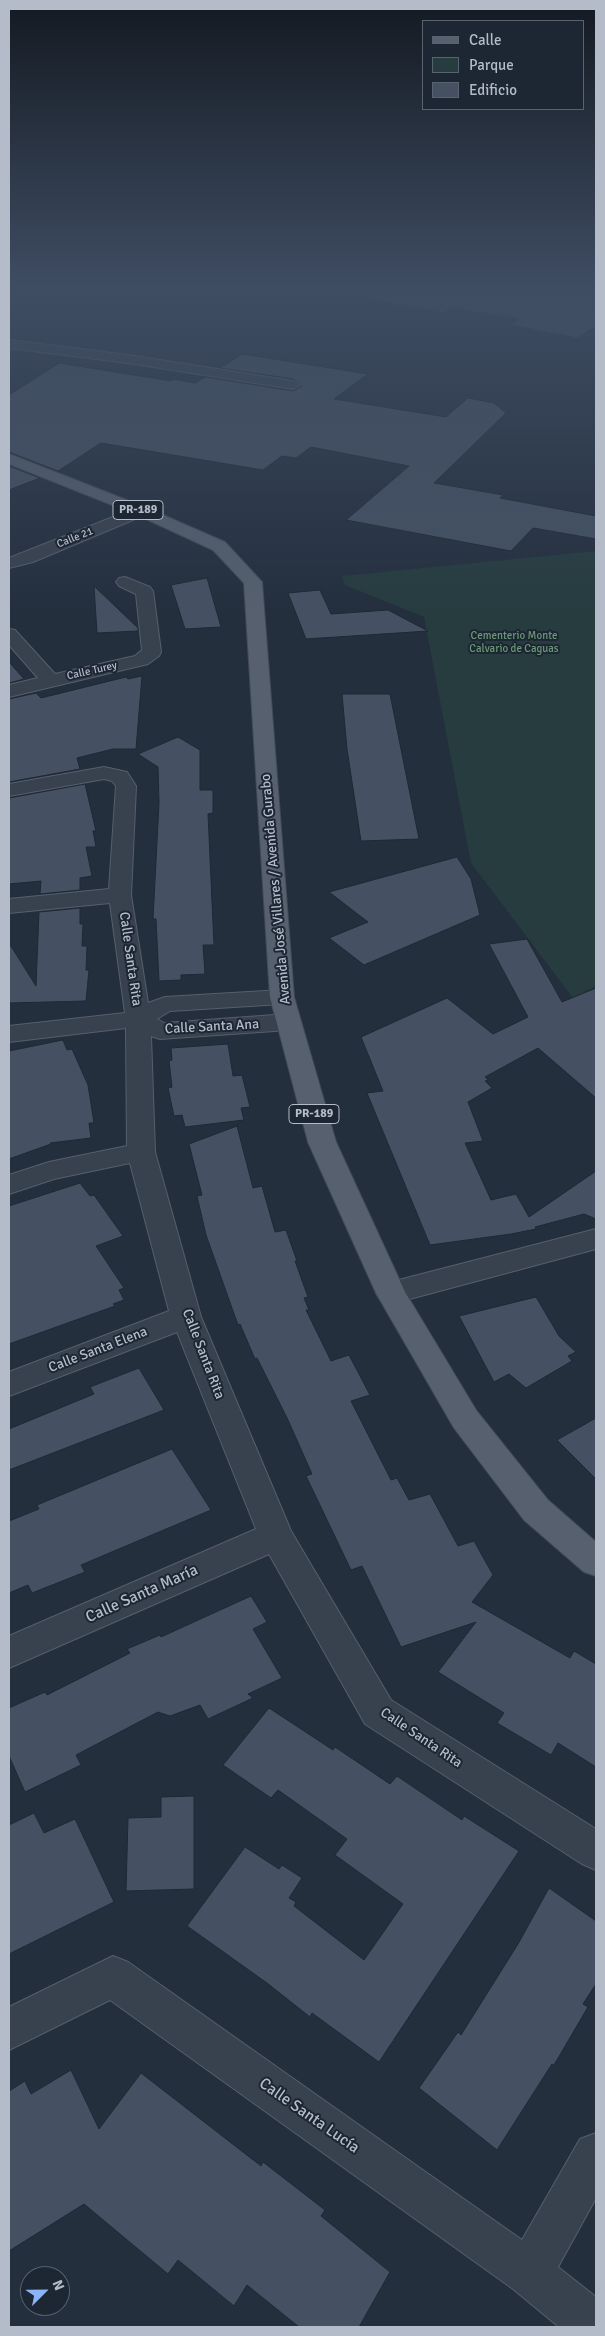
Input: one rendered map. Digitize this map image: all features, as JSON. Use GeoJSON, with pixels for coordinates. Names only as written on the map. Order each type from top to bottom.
{"type":"FeatureCollection","features":[{"type":"Feature","properties":{"kind":"main road","name":"Avenida José Villares / Avenida Gurabo"},"geometry":{"type":"LineString","coordinates":[[9,459],[141,511],[219,546],[253,582],[285,1009],[322,1142],[390,1293],[465,1419],[536,1510],[596,1562]]}},
{"type":"Feature","properties":{"kind":"street","name":"Calle 21"},"geometry":{"type":"LineString","coordinates":[[9,563],[27,558],[141,511]]}},
{"type":"Feature","properties":{"kind":"street","name":"Calle Turey"},"geometry":{"type":"LineString","coordinates":[[9,691],[141,660],[152,652],[144,591],[125,582]]}},
{"type":"Feature","properties":{"kind":"street"},"geometry":{"type":"LineString","coordinates":[[9,634],[51,681]]}},
{"type":"Feature","properties":{"kind":"street","name":"Calle Santa Rita"},"geometry":{"type":"LineString","coordinates":[[9,790],[104,773],[120,776],[126,786],[120,894],[138,1019],[141,1152],[186,1316],[276,1536],[378,1712],[596,1851]]}},
{"type":"Feature","properties":{"kind":"street"},"geometry":{"type":"LineString","coordinates":[[9,906],[120,894]]}},
{"type":"Feature","properties":{"kind":"street","name":"Calle Santa Ana"},"geometry":{"type":"LineString","coordinates":[[138,1019],[160,1031],[285,1009]]}},
{"type":"Feature","properties":{"kind":"street"},"geometry":{"type":"LineString","coordinates":[[9,1034],[138,1019]]}},
{"type":"Feature","properties":{"kind":"street"},"geometry":{"type":"LineString","coordinates":[[9,1185],[49,1171],[141,1152]]}},
{"type":"Feature","properties":{"kind":"street"},"geometry":{"type":"LineString","coordinates":[[390,1293],[596,1239]]}},
{"type":"Feature","properties":{"kind":"street","name":"Calle Santa Elena"},"geometry":{"type":"LineString","coordinates":[[9,1384],[186,1316]]}},
{"type":"Feature","properties":{"kind":"street","name":"Calle Santa María"},"geometry":{"type":"LineString","coordinates":[[9,1652],[276,1536]]}},
{"type":"Feature","properties":{"kind":"street","name":"Calle Santa Lucía"},"geometry":{"type":"LineString","coordinates":[[9,2030],[113,1978],[529,2272],[596,2327]]}},
{"type":"Feature","properties":{"kind":"street"},"geometry":{"type":"LineString","coordinates":[[529,2272],[596,2155]]}},
{"type":"Feature","properties":{"kind":"green space","name":"Cementerio Monte Calvario de Caguas"},"geometry":{"type":"Polygon","coordinates":[[[596,551],[596,986],[573,998],[471,863],[424,617],[345,585],[342,576],[596,551]]]}},
{"type":"Feature","properties":{"kind":"building"},"geometry":{"type":"Polygon","coordinates":[[[9,396],[338,396],[334,399],[446,417],[468,398],[494,403],[506,413],[434,483],[503,495],[500,498],[596,516],[596,539],[533,528],[511,551],[346,520],[409,466],[311,447],[296,458],[282,456],[263,470],[101,443],[58,471],[9,452],[9,396]]]}},
{"type":"Feature","properties":{"kind":"building"},"geometry":{"type":"Polygon","coordinates":[[[9,466],[40,478],[9,490],[9,466]]]}},
{"type":"Feature","properties":{"kind":"building"},"geometry":{"type":"Polygon","coordinates":[[[207,578],[221,627],[185,629],[171,585],[207,578]]]}},
{"type":"Feature","properties":{"kind":"building"},"geometry":{"type":"Polygon","coordinates":[[[94,586],[138,628],[138,631],[97,633],[94,586]]]}},
{"type":"Feature","properties":{"kind":"building"},"geometry":{"type":"Polygon","coordinates":[[[320,590],[331,614],[388,610],[428,631],[306,639],[288,593],[320,590]]]}},
{"type":"Feature","properties":{"kind":"building"},"geometry":{"type":"Polygon","coordinates":[[[9,662],[24,679],[9,683],[9,662]]]}},
{"type":"Feature","properties":{"kind":"building"},"geometry":{"type":"Polygon","coordinates":[[[142,676],[136,749],[113,749],[77,758],[80,769],[9,782],[9,699],[36,693],[41,698],[126,677],[128,679],[142,676]]]}},
{"type":"Feature","properties":{"kind":"building"},"geometry":{"type":"Polygon","coordinates":[[[342,694],[390,694],[419,839],[361,841],[347,749],[342,694]]]}},
{"type":"Feature","properties":{"kind":"building"},"geometry":{"type":"Polygon","coordinates":[[[178,737],[200,750],[200,790],[213,790],[213,813],[208,814],[214,945],[203,945],[205,974],[181,975],[181,980],[159,981],[156,919],[153,919],[159,803],[158,767],[138,754],[178,737]]]}},
{"type":"Feature","properties":{"kind":"building"},"geometry":{"type":"Polygon","coordinates":[[[85,784],[96,831],[93,831],[96,847],[86,847],[92,876],[80,878],[80,890],[40,894],[41,881],[9,884],[9,798],[85,784]]]}},
{"type":"Feature","properties":{"kind":"building"},"geometry":{"type":"Polygon","coordinates":[[[457,857],[471,879],[480,915],[364,965],[329,938],[368,922],[329,892],[457,857]]]}},
{"type":"Feature","properties":{"kind":"building"},"geometry":{"type":"Polygon","coordinates":[[[80,908],[80,924],[83,924],[82,946],[87,946],[86,970],[89,970],[86,1001],[9,1003],[9,943],[36,986],[39,912],[80,908]]]}},
{"type":"Feature","properties":{"kind":"building"},"geometry":{"type":"Polygon","coordinates":[[[527,939],[562,1002],[596,988],[596,1098],[538,1048],[485,1077],[488,1080],[485,1081],[492,1088],[468,1102],[483,1141],[465,1143],[491,1200],[516,1194],[529,1217],[596,1171],[596,1219],[584,1214],[535,1227],[536,1229],[430,1245],[367,1093],[383,1091],[361,1037],[447,998],[493,1034],[528,1017],[489,944],[527,939]]]}},
{"type":"Feature","properties":{"kind":"building"},"geometry":{"type":"Polygon","coordinates":[[[63,1040],[67,1050],[72,1049],[88,1085],[94,1123],[89,1123],[91,1138],[50,1143],[9,1159],[9,1051],[63,1040]]]}},
{"type":"Feature","properties":{"kind":"building"},"geometry":{"type":"Polygon","coordinates":[[[228,1044],[233,1076],[242,1075],[250,1107],[241,1108],[244,1120],[185,1127],[182,1115],[174,1116],[168,1088],[172,1087],[169,1061],[172,1060],[171,1048],[228,1044]]]}},
{"type":"Feature","properties":{"kind":"building"},"geometry":{"type":"Polygon","coordinates":[[[237,1126],[253,1188],[262,1186],[275,1232],[286,1230],[308,1297],[304,1298],[309,1310],[306,1310],[331,1361],[349,1355],[370,1395],[351,1401],[391,1480],[397,1478],[409,1500],[430,1494],[458,1546],[474,1541],[493,1575],[472,1602],[570,1658],[574,1651],[596,1664],[596,1767],[558,1743],[551,1755],[497,1723],[504,1713],[438,1672],[476,1622],[401,1647],[362,1566],[351,1570],[306,1476],[312,1474],[288,1420],[257,1358],[255,1359],[240,1324],[238,1325],[206,1235],[197,1196],[202,1195],[189,1144],[237,1126]]]}},
{"type":"Feature","properties":{"kind":"building"},"geometry":{"type":"Polygon","coordinates":[[[80,1183],[90,1196],[94,1195],[123,1236],[96,1246],[124,1288],[119,1290],[124,1300],[113,1304],[115,1306],[9,1344],[9,1206],[80,1183]]]}},
{"type":"Feature","properties":{"kind":"building"},"geometry":{"type":"Polygon","coordinates":[[[536,1297],[559,1336],[576,1352],[568,1356],[572,1361],[526,1388],[509,1374],[494,1382],[459,1316],[536,1297]]]}},
{"type":"Feature","properties":{"kind":"building"},"geometry":{"type":"Polygon","coordinates":[[[139,1368],[164,1410],[9,1470],[9,1429],[94,1394],[90,1387],[139,1368]]]}},
{"type":"Feature","properties":{"kind":"building"},"geometry":{"type":"Polygon","coordinates":[[[596,1418],[596,1479],[557,1440],[596,1418]]]}},
{"type":"Feature","properties":{"kind":"building"},"geometry":{"type":"Polygon","coordinates":[[[172,1449],[211,1510],[81,1565],[85,1572],[32,1593],[28,1585],[9,1593],[9,1521],[39,1509],[37,1505],[172,1449]]]}},
{"type":"Feature","properties":{"kind":"building"},"geometry":{"type":"Polygon","coordinates":[[[251,1596],[267,1622],[253,1629],[282,1678],[248,1694],[253,1698],[208,1719],[200,1705],[170,1716],[158,1712],[76,1755],[81,1765],[25,1792],[9,1756],[9,1708],[45,1692],[47,1695],[130,1653],[127,1649],[160,1635],[161,1637],[251,1596]]]}},
{"type":"Feature","properties":{"kind":"building"},"geometry":{"type":"Polygon","coordinates":[[[269,1708],[333,1750],[335,1747],[390,1784],[397,1776],[462,1820],[464,1816],[519,1851],[379,2062],[312,2013],[310,2017],[267,1983],[187,1926],[245,1847],[279,1869],[282,1865],[302,1878],[289,1898],[296,1902],[294,1906],[364,1960],[403,1904],[335,1855],[347,1839],[278,1790],[271,1798],[223,1765],[269,1708]]]}},
{"type":"Feature","properties":{"kind":"building"},"geometry":{"type":"Polygon","coordinates":[[[194,1796],[194,1889],[126,1891],[128,1818],[161,1817],[161,1797],[194,1796]]]}},
{"type":"Feature","properties":{"kind":"building"},"geometry":{"type":"Polygon","coordinates":[[[34,1813],[44,1833],[75,1819],[114,1902],[9,1954],[9,1825],[34,1813]]]}},
{"type":"Feature","properties":{"kind":"building"},"geometry":{"type":"Polygon","coordinates":[[[549,1888],[596,1921],[596,1984],[583,2004],[588,2007],[554,2065],[552,2064],[497,2150],[419,2088],[458,2032],[461,2035],[518,1944],[549,1888]]]}},
{"type":"Feature","properties":{"kind":"building"},"geometry":{"type":"Polygon","coordinates":[[[71,2070],[99,2129],[141,2073],[261,2166],[263,2162],[325,2210],[321,2216],[390,2272],[359,2327],[299,2327],[247,2285],[234,2306],[178,2260],[168,2274],[84,2204],[9,2251],[9,2091],[25,2081],[31,2094],[71,2070]]]}}]}
